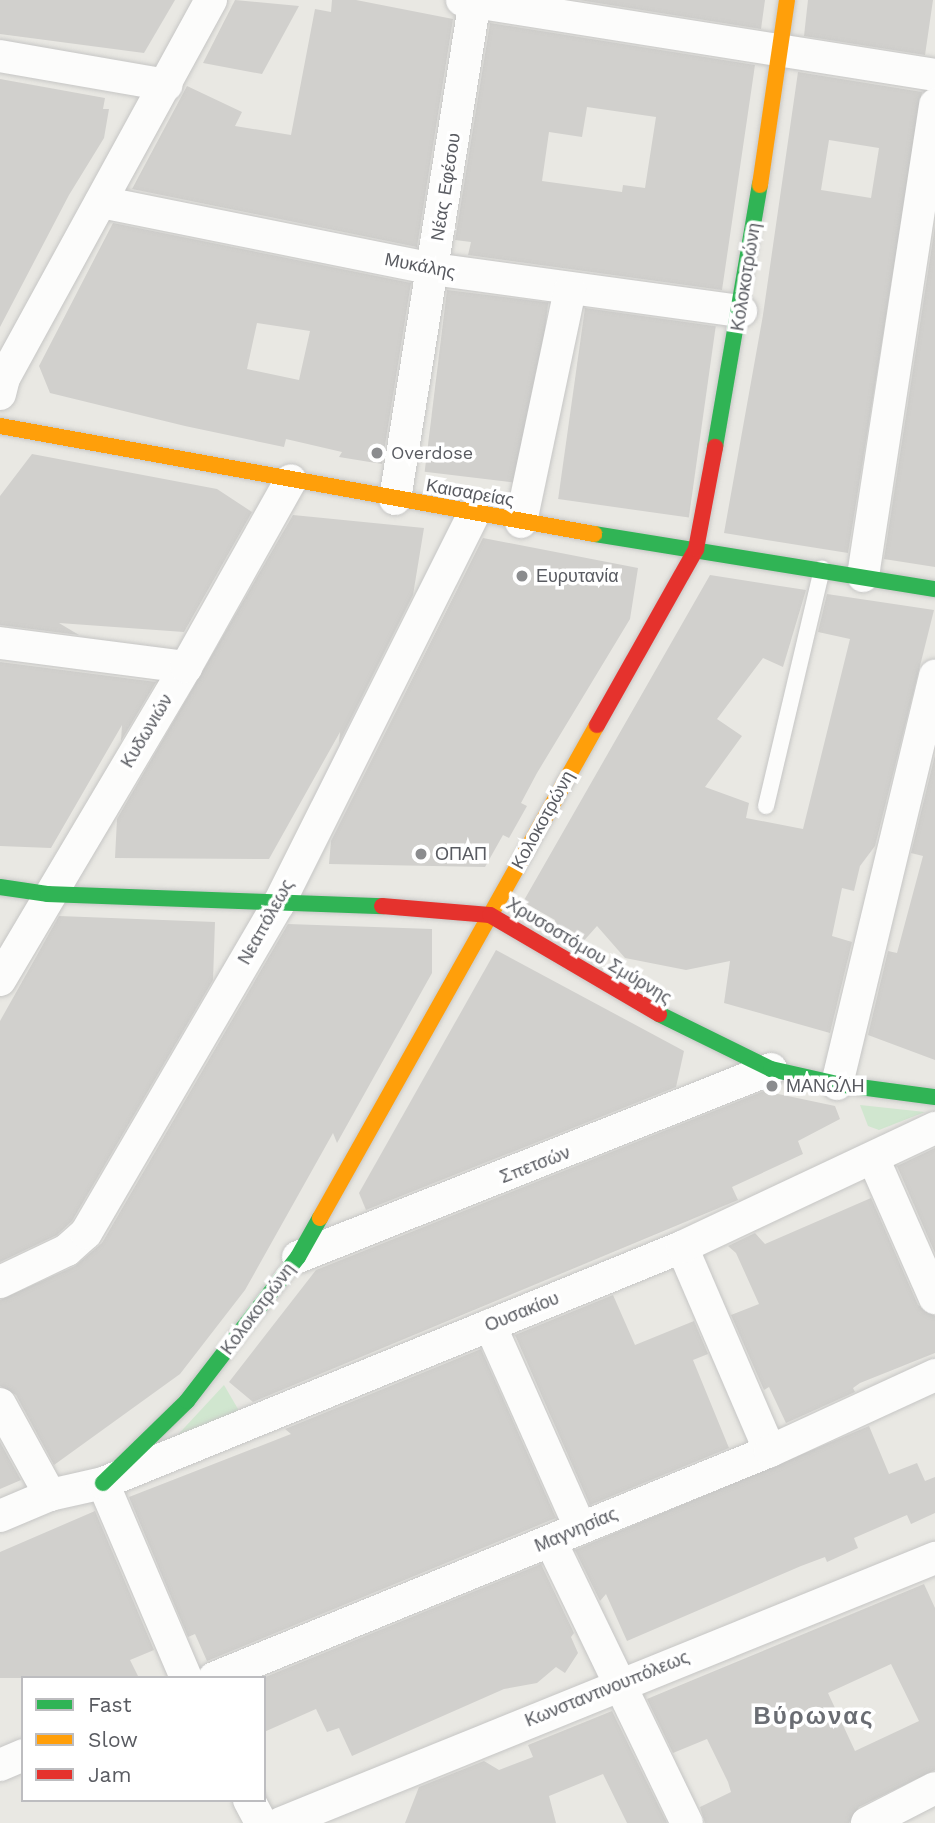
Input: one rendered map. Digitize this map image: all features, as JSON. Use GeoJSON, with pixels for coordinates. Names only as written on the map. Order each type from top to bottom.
{"type":"FeatureCollection","features":[{"type":"Feature","properties":{"kind":"street"},"geometry":{"type":"LineString","coordinates":[[0,394],[4,378],[167,85],[211,0]]}},
{"type":"Feature","properties":{"kind":"street","name":"Κολοκοτρώνη"},"geometry":{"type":"LineString","coordinates":[[103,1483],[187,1401],[298,1257],[696,550],[741,311],[787,0]]}},
{"type":"Feature","properties":{"kind":"street"},"geometry":{"type":"LineString","coordinates":[[470,1],[935,75]]}},
{"type":"Feature","properties":{"kind":"street","name":"Νέας Εφέσου"},"geometry":{"type":"LineString","coordinates":[[395,499],[433,269],[470,1]]}},
{"type":"Feature","properties":{"kind":"street"},"geometry":{"type":"LineString","coordinates":[[0,56],[167,85]]}},
{"type":"Feature","properties":{"kind":"street"},"geometry":{"type":"LineString","coordinates":[[863,576],[935,104]]}},
{"type":"Feature","properties":{"kind":"street","name":"Μυκάλης"},"geometry":{"type":"LineString","coordinates":[[101,202],[433,269],[570,290],[741,311]]}},
{"type":"Feature","properties":{"kind":"street"},"geometry":{"type":"LineString","coordinates":[[522,522],[570,290]]}},
{"type":"Feature","properties":{"kind":"street","name":"Καισαρείας"},"geometry":{"type":"LineString","coordinates":[[0,426],[474,514],[935,589]]}},
{"type":"Feature","properties":{"kind":"street","name":"Κυδωνιών"},"geometry":{"type":"LineString","coordinates":[[0,980],[48,894],[186,667],[291,480]]}},
{"type":"Feature","properties":{"kind":"street","name":"Νεαπόλεως"},"geometry":{"type":"LineString","coordinates":[[0,1282],[67,1250],[86,1233],[278,905],[474,514]]}},
{"type":"Feature","properties":{"kind":"street"},"geometry":{"type":"LineString","coordinates":[[0,643],[186,667]]}},
{"type":"Feature","properties":{"kind":"street"},"geometry":{"type":"LineString","coordinates":[[836,1084],[935,676]]}},
{"type":"Feature","properties":{"kind":"street","name":"Χρυσοστόμου Σμύρνης"},"geometry":{"type":"LineString","coordinates":[[0,887],[48,894],[278,905],[446,908],[490,915],[646,1008],[771,1069],[836,1084],[935,1097]]}},
{"type":"Feature","properties":{"kind":"street","name":"Σπετσών"},"geometry":{"type":"LineString","coordinates":[[298,1257],[771,1069]]}},
{"type":"Feature","properties":{"kind":"street","name":"Ουσακίου"},"geometry":{"type":"LineString","coordinates":[[103,1483],[682,1247],[874,1160],[935,1128]]}},
{"type":"Feature","properties":{"kind":"street"},"geometry":{"type":"LineString","coordinates":[[874,1160],[935,1298]]}},
{"type":"Feature","properties":{"kind":"street"},"geometry":{"type":"LineString","coordinates":[[682,1247],[770,1451]]}},
{"type":"Feature","properties":{"kind":"street"},"geometry":{"type":"LineString","coordinates":[[490,1325],[580,1527]]}},
{"type":"Feature","properties":{"kind":"street","name":"Μαγνησίας"},"geometry":{"type":"LineString","coordinates":[[219,1676],[770,1451],[935,1376]]}},
{"type":"Feature","properties":{"kind":"street"},"geometry":{"type":"LineString","coordinates":[[0,1404],[50,1495]]}},
{"type":"Feature","properties":{"kind":"street"},"geometry":{"type":"LineString","coordinates":[[0,1516],[50,1495],[103,1483],[185,1676]]}},
{"type":"Feature","properties":{"kind":"street"},"geometry":{"type":"LineString","coordinates":[[551,1542],[687,1823]]}},
{"type":"Feature","properties":{"kind":"street","name":"Κωνσταντινουπόλεως"},"geometry":{"type":"LineString","coordinates":[[281,1823],[333,1813],[620,1684],[935,1558]]}},
{"type":"Feature","properties":{"kind":"street"},"geometry":{"type":"LineString","coordinates":[[0,1765],[21,1756]]}},
{"type":"Feature","properties":{"kind":"street"},"geometry":{"type":"LineString","coordinates":[[867,1823],[935,1788]]}},
{"type":"Feature","properties":{"kind":"street"},"geometry":{"type":"LineString","coordinates":[[250,1802],[261,1823]]}},
{"type":"Feature","properties":{"kind":"lane"},"geometry":{"type":"LineString","coordinates":[[766,806],[822,569]]}},
{"type":"Feature","properties":{"kind":"green space"},"geometry":{"type":"Polygon","coordinates":[[[860,1105],[925,1112],[879,1130],[868,1126],[860,1105]]]}},
{"type":"Feature","properties":{"kind":"green space"},"geometry":{"type":"Polygon","coordinates":[[[224,1385],[245,1421],[160,1454],[224,1385]]]}},
{"type":"Feature","properties":{"kind":"building"},"geometry":{"type":"Polygon","coordinates":[[[0,0],[175,0],[144,53],[0,34],[0,0]]]}},
{"type":"Feature","properties":{"kind":"building"},"geometry":{"type":"Polygon","coordinates":[[[235,0],[299,6],[262,74],[203,63],[235,0]]]}},
{"type":"Feature","properties":{"kind":"building"},"geometry":{"type":"Polygon","coordinates":[[[332,0],[356,0],[453,19],[417,247],[132,189],[187,86],[242,112],[235,126],[291,135],[315,9],[331,12],[332,0]]]}},
{"type":"Feature","properties":{"kind":"building"},"geometry":{"type":"Polygon","coordinates":[[[579,0],[765,0],[761,29],[579,0]]]}},
{"type":"Feature","properties":{"kind":"building"},"geometry":{"type":"Polygon","coordinates":[[[808,0],[933,0],[925,55],[804,36],[808,0]]]}},
{"type":"Feature","properties":{"kind":"building"},"geometry":{"type":"Polygon","coordinates":[[[490,23],[755,65],[722,290],[468,255],[471,242],[455,240],[490,23]],[[587,107],[582,137],[549,132],[542,181],[622,192],[623,185],[645,188],[656,117],[587,107]]]}},
{"type":"Feature","properties":{"kind":"building"},"geometry":{"type":"Polygon","coordinates":[[[798,72],[922,92],[848,553],[724,533],[763,315],[798,72]],[[829,140],[821,190],[871,198],[879,148],[829,140]]]}},
{"type":"Feature","properties":{"kind":"building"},"geometry":{"type":"Polygon","coordinates":[[[0,79],[105,98],[103,109],[109,109],[104,138],[69,195],[0,327],[0,79]]]}},
{"type":"Feature","properties":{"kind":"building"},"geometry":{"type":"Polygon","coordinates":[[[113,223],[411,283],[382,464],[339,457],[342,452],[286,439],[284,447],[50,393],[39,366],[113,223]],[[257,323],[247,369],[299,380],[310,331],[257,323]]]}},
{"type":"Feature","properties":{"kind":"building"},"geometry":{"type":"Polygon","coordinates":[[[935,226],[935,567],[884,559],[935,226]]]}},
{"type":"Feature","properties":{"kind":"building"},"geometry":{"type":"Polygon","coordinates":[[[447,290],[548,302],[526,484],[425,472],[447,290]]]}},
{"type":"Feature","properties":{"kind":"building"},"geometry":{"type":"Polygon","coordinates":[[[585,308],[716,326],[689,517],[558,499],[585,308]]]}},
{"type":"Feature","properties":{"kind":"building"},"geometry":{"type":"Polygon","coordinates":[[[32,454],[217,489],[252,512],[184,632],[59,623],[79,635],[0,625],[0,496],[32,454]]]}},
{"type":"Feature","properties":{"kind":"building"},"geometry":{"type":"Polygon","coordinates":[[[293,515],[424,528],[413,595],[339,743],[340,732],[269,859],[115,858],[117,819],[293,515]]]}},
{"type":"Feature","properties":{"kind":"building"},"geometry":{"type":"Polygon","coordinates":[[[483,538],[638,568],[630,619],[537,773],[521,803],[527,806],[509,838],[503,835],[485,867],[329,864],[331,841],[483,538]]]}},
{"type":"Feature","properties":{"kind":"building"},"geometry":{"type":"Polygon","coordinates":[[[710,575],[806,590],[783,667],[763,658],[717,719],[742,736],[705,787],[749,803],[746,818],[803,829],[850,639],[818,632],[827,594],[934,610],[875,846],[860,866],[854,891],[842,888],[832,936],[852,942],[830,1033],[724,1003],[730,961],[686,970],[625,958],[597,926],[581,944],[554,928],[555,920],[523,902],[710,575]]]}},
{"type":"Feature","properties":{"kind":"building"},"geometry":{"type":"Polygon","coordinates":[[[0,662],[156,682],[121,741],[122,725],[51,848],[0,846],[0,662]]]}},
{"type":"Feature","properties":{"kind":"building"},"geometry":{"type":"Polygon","coordinates":[[[935,755],[935,1060],[868,1035],[888,951],[897,953],[923,856],[911,853],[935,755]]]}},
{"type":"Feature","properties":{"kind":"building"},"geometry":{"type":"Polygon","coordinates":[[[59,916],[215,922],[213,980],[72,1221],[57,1235],[0,1262],[0,1021],[59,916]]]}},
{"type":"Feature","properties":{"kind":"building"},"geometry":{"type":"Polygon","coordinates":[[[288,924],[432,929],[432,973],[337,1143],[333,1133],[245,1290],[180,1374],[54,1465],[16,1395],[0,1386],[0,1300],[75,1266],[102,1243],[288,924]]]}},
{"type":"Feature","properties":{"kind":"building"},"geometry":{"type":"Polygon","coordinates":[[[496,950],[684,1051],[676,1087],[366,1210],[359,1193],[496,950]]]}},
{"type":"Feature","properties":{"kind":"building"},"geometry":{"type":"Polygon","coordinates":[[[764,1091],[835,1106],[840,1119],[798,1141],[803,1154],[732,1187],[738,1200],[253,1402],[229,1382],[316,1270],[764,1091]]]}},
{"type":"Feature","properties":{"kind":"building"},"geometry":{"type":"Polygon","coordinates":[[[935,1148],[935,1253],[897,1166],[935,1148]]]}},
{"type":"Feature","properties":{"kind":"building"},"geometry":{"type":"Polygon","coordinates":[[[871,1198],[918,1305],[935,1316],[935,1353],[860,1383],[853,1388],[855,1392],[786,1423],[769,1387],[764,1390],[731,1315],[759,1304],[736,1253],[728,1246],[755,1233],[765,1244],[871,1198]]]}},
{"type":"Feature","properties":{"kind":"building"},"geometry":{"type":"Polygon","coordinates":[[[613,1295],[635,1345],[694,1321],[708,1354],[693,1360],[729,1448],[590,1505],[515,1335],[613,1295]]]}},
{"type":"Feature","properties":{"kind":"building"},"geometry":{"type":"Polygon","coordinates":[[[481,1349],[556,1518],[207,1661],[195,1634],[188,1637],[129,1497],[291,1434],[285,1429],[481,1349]]]}},
{"type":"Feature","properties":{"kind":"building"},"geometry":{"type":"Polygon","coordinates":[[[869,1426],[889,1474],[917,1463],[925,1481],[935,1477],[935,1513],[911,1524],[907,1515],[854,1538],[858,1548],[827,1562],[825,1557],[801,1566],[627,1641],[606,1594],[600,1601],[575,1550],[869,1426]]]}},
{"type":"Feature","properties":{"kind":"building"},"geometry":{"type":"Polygon","coordinates":[[[0,1442],[21,1480],[0,1489],[0,1442]]]}},
{"type":"Feature","properties":{"kind":"building"},"geometry":{"type":"Polygon","coordinates":[[[95,1511],[154,1650],[130,1660],[138,1676],[0,1678],[0,1552],[95,1511]]]}},
{"type":"Feature","properties":{"kind":"building"},"geometry":{"type":"Polygon","coordinates":[[[541,1564],[574,1633],[571,1637],[578,1653],[565,1673],[556,1667],[537,1683],[504,1689],[352,1756],[339,1728],[327,1732],[316,1709],[266,1731],[266,1677],[541,1564]]]}},
{"type":"Feature","properties":{"kind":"building"},"geometry":{"type":"Polygon","coordinates":[[[924,1584],[935,1608],[935,1770],[859,1807],[849,1823],[705,1823],[700,1807],[731,1792],[728,1782],[707,1739],[673,1753],[647,1699],[924,1584]],[[891,1664],[828,1693],[855,1751],[919,1721],[891,1664]]]}},
{"type":"Feature","properties":{"kind":"building"},"geometry":{"type":"Polygon","coordinates":[[[612,1711],[667,1823],[627,1823],[603,1774],[549,1796],[556,1823],[405,1823],[419,1787],[484,1761],[499,1770],[533,1757],[528,1745],[612,1711]]]}},
{"type":"Feature","properties":{"kind":"traffic: fast"},"geometry":{"type":"LineString","coordinates":[[715,447],[760,185]]}},
{"type":"Feature","properties":{"kind":"traffic: fast"},"geometry":{"type":"LineString","coordinates":[[594,534],[935,589]]}},
{"type":"Feature","properties":{"kind":"traffic: fast"},"geometry":{"type":"LineString","coordinates":[[0,887],[48,894],[382,906]]}},
{"type":"Feature","properties":{"kind":"traffic: fast"},"geometry":{"type":"LineString","coordinates":[[659,1014],[771,1069],[837,1084],[935,1097]]}},
{"type":"Feature","properties":{"kind":"traffic: fast"},"geometry":{"type":"LineString","coordinates":[[103,1483],[187,1401],[298,1257],[320,1218]]}},
{"type":"Feature","properties":{"kind":"traffic: slow"},"geometry":{"type":"LineString","coordinates":[[760,185],[787,0]]}},
{"type":"Feature","properties":{"kind":"traffic: slow"},"geometry":{"type":"LineString","coordinates":[[0,426],[594,534]]}},
{"type":"Feature","properties":{"kind":"traffic: slow"},"geometry":{"type":"LineString","coordinates":[[320,1218],[597,725]]}},
{"type":"Feature","properties":{"kind":"traffic: jam"},"geometry":{"type":"LineString","coordinates":[[597,725],[696,549],[715,447]]}},
{"type":"Feature","properties":{"kind":"traffic: jam"},"geometry":{"type":"LineString","coordinates":[[382,906],[490,915],[659,1014]]}},
{"type":"Feature","properties":{"kind":"place","name":"Overdose"},"geometry":{"type":"Point","coordinates":[377,453]}},
{"type":"Feature","properties":{"kind":"place","name":"Ευρυτανία"},"geometry":{"type":"Point","coordinates":[522,576]}},
{"type":"Feature","properties":{"kind":"place","name":"ΟΠΑΠ"},"geometry":{"type":"Point","coordinates":[421,854]}},
{"type":"Feature","properties":{"kind":"place","name":"ΜΑΝΏΛΗ"},"geometry":{"type":"Point","coordinates":[772,1086]}},
{"type":"Feature","properties":{"kind":"district","name":"Βύρωνας"},"geometry":{"type":"Point","coordinates":[814,1717]}}]}
